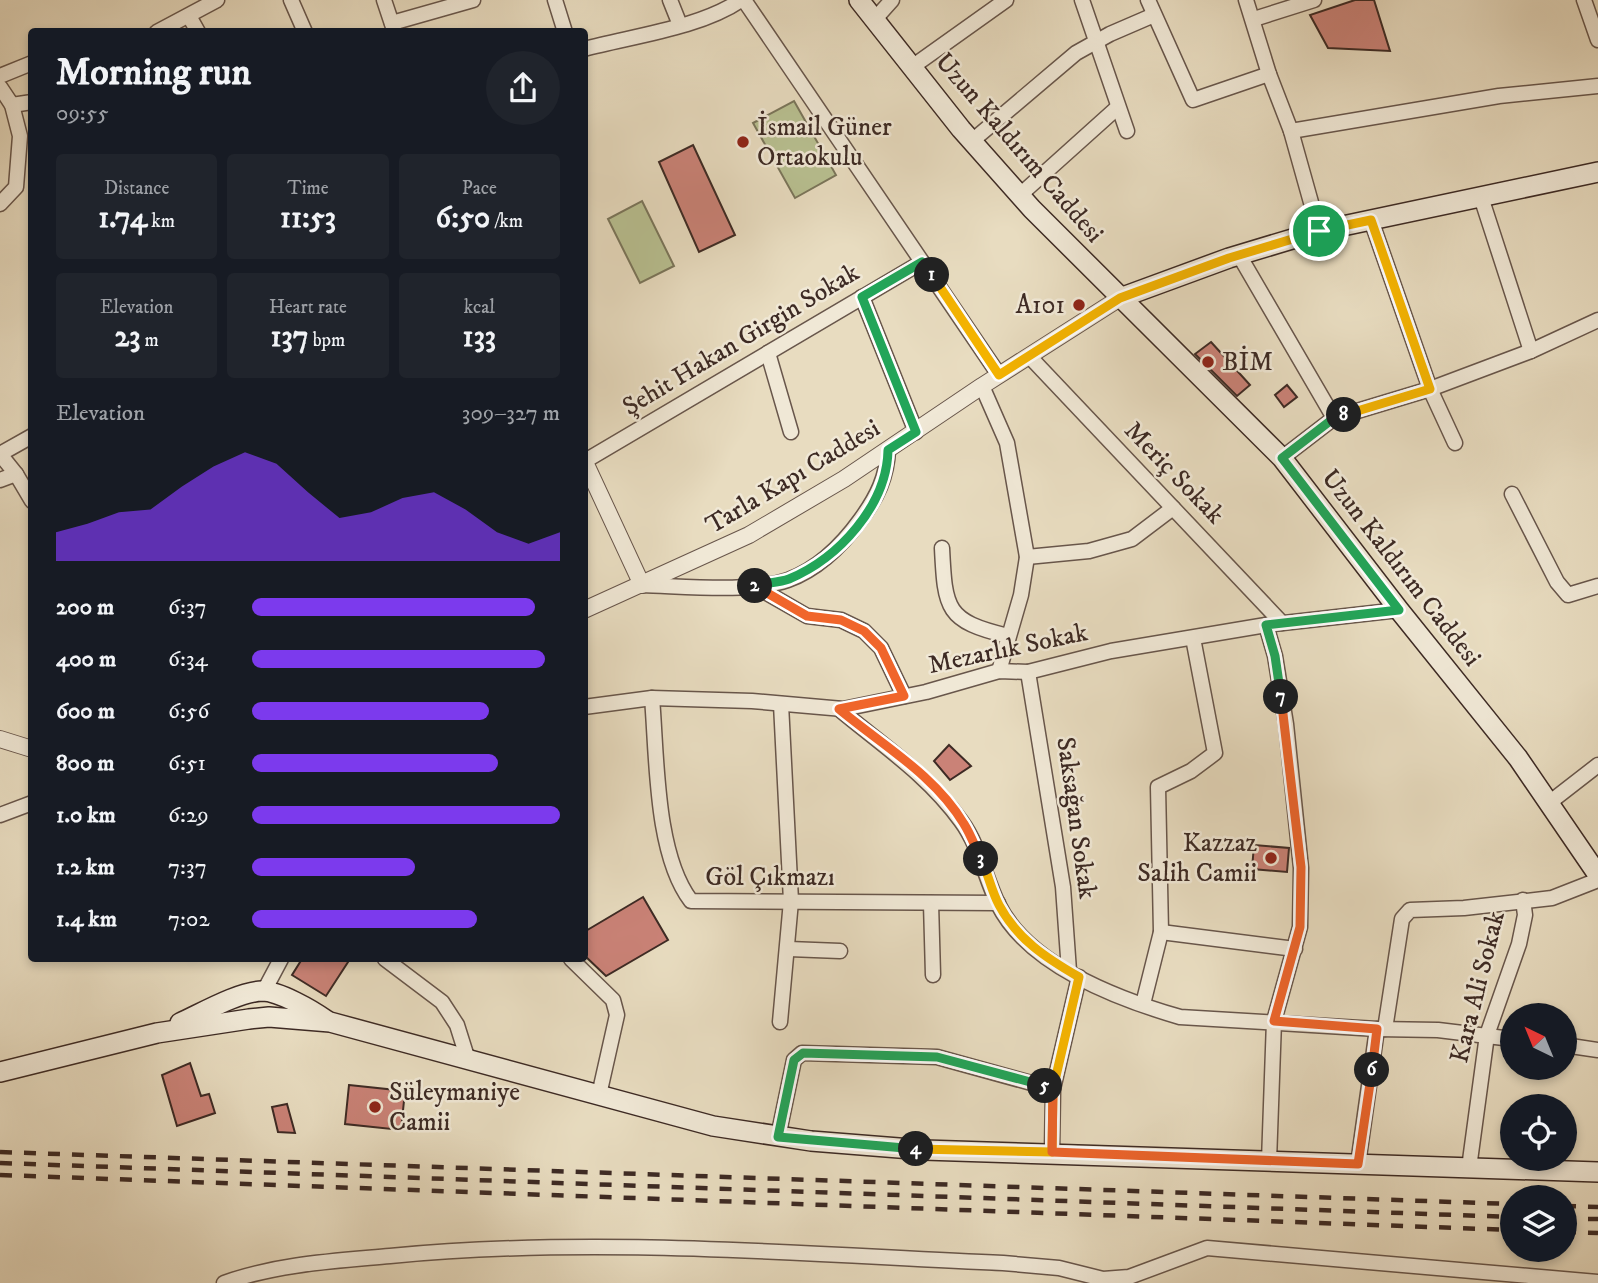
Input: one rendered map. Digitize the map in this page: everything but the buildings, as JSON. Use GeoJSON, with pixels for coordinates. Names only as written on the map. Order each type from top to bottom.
{"type":"FeatureCollection","features":[{"type":"Feature","properties":{"kind":"main road","name":"Uzun Kaldırım Caddesi"},"geometry":{"type":"LineString","coordinates":[[859,0],[972,141],[1020,195],[1282,458],[1518,758],[1598,877]]}},
{"type":"Feature","properties":{"kind":"main road"},"geometry":{"type":"LineString","coordinates":[[1120,298],[1238,255],[1319,231],[1598,172]]}},
{"type":"Feature","properties":{"kind":"main road"},"geometry":{"type":"LineString","coordinates":[[157,1033],[256,992],[313,1011],[330,1022]]}},
{"type":"Feature","properties":{"kind":"main road"},"geometry":{"type":"LineString","coordinates":[[254,1018],[241,1009],[256,992]]}},
{"type":"Feature","properties":{"kind":"main road"},"geometry":{"type":"LineString","coordinates":[[0,1072],[157,1033],[254,1018],[330,1022],[713,1126],[778,1137],[924,1150],[1052,1152],[1598,1172]]}},
{"type":"Feature","properties":{"kind":"street"},"geometry":{"type":"LineString","coordinates":[[165,28],[217,0]]}},
{"type":"Feature","properties":{"kind":"street"},"geometry":{"type":"LineString","coordinates":[[291,0],[303,28]]}},
{"type":"Feature","properties":{"kind":"street"},"geometry":{"type":"LineString","coordinates":[[384,0],[393,27],[473,0]]}},
{"type":"Feature","properties":{"kind":"street"},"geometry":{"type":"LineString","coordinates":[[555,0],[564,28]]}},
{"type":"Feature","properties":{"kind":"street"},"geometry":{"type":"LineString","coordinates":[[670,0],[680,25]]}},
{"type":"Feature","properties":{"kind":"street"},"geometry":{"type":"LineString","coordinates":[[588,48],[680,25],[726,10],[743,0],[999,375]]}},
{"type":"Feature","properties":{"kind":"street"},"geometry":{"type":"LineString","coordinates":[[875,19],[892,0]]}},
{"type":"Feature","properties":{"kind":"street"},"geometry":{"type":"LineString","coordinates":[[912,67],[1006,0]]}},
{"type":"Feature","properties":{"kind":"street"},"geometry":{"type":"LineString","coordinates":[[1082,0],[1127,131]]}},
{"type":"Feature","properties":{"kind":"street"},"geometry":{"type":"LineString","coordinates":[[1148,0],[1193,100],[1269,74]]}},
{"type":"Feature","properties":{"kind":"street"},"geometry":{"type":"LineString","coordinates":[[1246,0],[1269,74],[1291,131],[1319,231]]}},
{"type":"Feature","properties":{"kind":"street"},"geometry":{"type":"LineString","coordinates":[[1254,19],[1314,0]]}},
{"type":"Feature","properties":{"kind":"street"},"geometry":{"type":"LineString","coordinates":[[1584,0],[1598,40]]}},
{"type":"Feature","properties":{"kind":"street"},"geometry":{"type":"LineString","coordinates":[[972,141],[1076,53],[1110,34],[1154,15]]}},
{"type":"Feature","properties":{"kind":"street"},"geometry":{"type":"LineString","coordinates":[[190,16],[196,28]]}},
{"type":"Feature","properties":{"kind":"street"},"geometry":{"type":"LineString","coordinates":[[0,76],[28,65]]}},
{"type":"Feature","properties":{"kind":"street"},"geometry":{"type":"LineString","coordinates":[[1291,131],[1499,96],[1598,86]]}},
{"type":"Feature","properties":{"kind":"street"},"geometry":{"type":"LineString","coordinates":[[0,87],[12,105],[20,136],[16,187],[0,204]]}},
{"type":"Feature","properties":{"kind":"street"},"geometry":{"type":"LineString","coordinates":[[12,105],[28,103]]}},
{"type":"Feature","properties":{"kind":"street"},"geometry":{"type":"LineString","coordinates":[[1020,195],[1118,107]]}},
{"type":"Feature","properties":{"kind":"street"},"geometry":{"type":"LineString","coordinates":[[1481,197],[1531,351]]}},
{"type":"Feature","properties":{"kind":"street"},"geometry":{"type":"LineString","coordinates":[[1371,220],[1430,389],[1455,443]]}},
{"type":"Feature","properties":{"kind":"street"},"geometry":{"type":"LineString","coordinates":[[1238,255],[1334,418]]}},
{"type":"Feature","properties":{"kind":"street","name":"Şehit Hakan Girgin Sokak"},"geometry":{"type":"LineString","coordinates":[[588,459],[922,262]]}},
{"type":"Feature","properties":{"kind":"street"},"geometry":{"type":"LineString","coordinates":[[862,297],[916,432]]}},
{"type":"Feature","properties":{"kind":"street","name":"Tarla Kapı Caddesi"},"geometry":{"type":"LineString","coordinates":[[588,608],[749,535],[888,450],[1120,298]]}},
{"type":"Feature","properties":{"kind":"street"},"geometry":{"type":"LineString","coordinates":[[1282,458],[1334,418],[1430,389],[1531,351],[1598,320]]}},
{"type":"Feature","properties":{"kind":"street"},"geometry":{"type":"LineString","coordinates":[[768,353],[791,432]]}},
{"type":"Feature","properties":{"kind":"street","name":"Meriç Sokak"},"geometry":{"type":"LineString","coordinates":[[1030,357],[1282,623]]}},
{"type":"Feature","properties":{"kind":"street"},"geometry":{"type":"LineString","coordinates":[[982,386],[1007,443],[1027,557],[1021,596],[999,671]]}},
{"type":"Feature","properties":{"kind":"street"},"geometry":{"type":"LineString","coordinates":[[28,438],[0,454],[28,494]]}},
{"type":"Feature","properties":{"kind":"street"},"geometry":{"type":"LineString","coordinates":[[588,468],[642,585],[753,585],[787,580],[814,566],[836,549],[876,498],[888,470],[888,450]]}},
{"type":"Feature","properties":{"kind":"street"},"geometry":{"type":"LineString","coordinates":[[0,480],[16,474]]}},
{"type":"Feature","properties":{"kind":"street"},"geometry":{"type":"LineString","coordinates":[[1512,494],[1567,595],[1596,591]]}},
{"type":"Feature","properties":{"kind":"street"},"geometry":{"type":"LineString","coordinates":[[1027,557],[1089,551],[1132,538],[1174,508]]}},
{"type":"Feature","properties":{"kind":"street"},"geometry":{"type":"LineString","coordinates":[[942,548],[949,605],[963,622],[974,628],[1008,636]]}},
{"type":"Feature","properties":{"kind":"street"},"geometry":{"type":"LineString","coordinates":[[753,585],[807,616],[841,620],[864,631],[881,648],[904,696]]}},
{"type":"Feature","properties":{"kind":"street","name":"Mezarlık Sokak"},"geometry":{"type":"LineString","coordinates":[[588,706],[652,698],[752,701],[839,709],[904,696],[999,671],[1028,672],[1111,652],[1266,625],[1399,610]]}},
{"type":"Feature","properties":{"kind":"street"},"geometry":{"type":"LineString","coordinates":[[1266,625],[1275,656],[1286,724],[1301,867],[1300,927],[1274,1021],[1269,1161]]}},
{"type":"Feature","properties":{"kind":"street"},"geometry":{"type":"LineString","coordinates":[[1143,1004],[1161,932],[1158,786],[1191,771],[1215,752],[1193,638]]}},
{"type":"Feature","properties":{"kind":"street","name":"Saksağan Sokak"},"geometry":{"type":"LineString","coordinates":[[1028,672],[1063,887],[1074,974],[1053,1089],[1052,1152]]}},
{"type":"Feature","properties":{"kind":"street","name":"Göl Çıkmazı"},"geometry":{"type":"LineString","coordinates":[[652,698],[663,829],[683,891],[691,901],[998,904]]}},
{"type":"Feature","properties":{"kind":"street"},"geometry":{"type":"LineString","coordinates":[[780,1022],[789,949],[791,901],[781,704]]}},
{"type":"Feature","properties":{"kind":"street"},"geometry":{"type":"LineString","coordinates":[[839,709],[909,763],[943,797],[964,823],[984,865],[998,904],[1013,927],[1028,943],[1074,974],[1180,1017],[1438,1030],[1500,1037]]}},
{"type":"Feature","properties":{"kind":"street"},"geometry":{"type":"LineString","coordinates":[[0,739],[28,748]]}},
{"type":"Feature","properties":{"kind":"street"},"geometry":{"type":"LineString","coordinates":[[1549,803],[1598,765]]}},
{"type":"Feature","properties":{"kind":"street"},"geometry":{"type":"LineString","coordinates":[[0,815],[28,804]]}},
{"type":"Feature","properties":{"kind":"street"},"geometry":{"type":"LineString","coordinates":[[1358,1164],[1402,919],[1410,910],[1464,908],[1552,898],[1598,877]]}},
{"type":"Feature","properties":{"kind":"street","name":"Kara Ali Sokak"},"geometry":{"type":"LineString","coordinates":[[1469,1168],[1487,1035],[1520,944],[1525,915],[1522,900]]}},
{"type":"Feature","properties":{"kind":"street"},"geometry":{"type":"LineString","coordinates":[[931,903],[933,975]]}},
{"type":"Feature","properties":{"kind":"street"},"geometry":{"type":"LineString","coordinates":[[1161,932],[1295,949]]}},
{"type":"Feature","properties":{"kind":"street"},"geometry":{"type":"LineString","coordinates":[[789,949],[840,951]]}},
{"type":"Feature","properties":{"kind":"street"},"geometry":{"type":"LineString","coordinates":[[389,962],[442,1002],[457,1025],[468,1060]]}},
{"type":"Feature","properties":{"kind":"street"},"geometry":{"type":"LineString","coordinates":[[574,962],[613,1000],[617,1015],[599,1095]]}},
{"type":"Feature","properties":{"kind":"street"},"geometry":{"type":"LineString","coordinates":[[256,992],[276,965]]}},
{"type":"Feature","properties":{"kind":"street"},"geometry":{"type":"LineString","coordinates":[[1577,1047],[1598,1050]]}},
{"type":"Feature","properties":{"kind":"street"},"geometry":{"type":"LineString","coordinates":[[778,1137],[794,1060],[803,1053],[937,1057],[1053,1089]]}},
{"type":"Feature","properties":{"kind":"street"},"geometry":{"type":"LineString","coordinates":[[224,1283],[310,1263],[416,1253],[507,1248],[628,1247],[1003,1263],[1059,1268],[1103,1279],[1129,1277],[1207,1248],[1598,1282]]}},
{"type":"Feature","properties":{"kind":"green space"},"geometry":{"type":"Polygon","coordinates":[[[794,101],[836,175],[795,198],[753,123],[794,101]]]}},
{"type":"Feature","properties":{"kind":"green space"},"geometry":{"type":"Polygon","coordinates":[[[642,201],[674,266],[640,283],[608,219],[642,201]]]}},
{"type":"Feature","properties":{"kind":"railway"},"geometry":{"type":"LineString","coordinates":[[0,1152],[1500,1204]]}},
{"type":"Feature","properties":{"kind":"railway"},"geometry":{"type":"LineString","coordinates":[[0,1163],[1500,1217]]}},
{"type":"Feature","properties":{"kind":"railway"},"geometry":{"type":"LineString","coordinates":[[0,1175],[1500,1230]]}},
{"type":"Feature","properties":{"kind":"railway"},"geometry":{"type":"LineString","coordinates":[[1577,1206],[1598,1207]]}},
{"type":"Feature","properties":{"kind":"railway"},"geometry":{"type":"LineString","coordinates":[[1577,1219],[1598,1219]]}},
{"type":"Feature","properties":{"kind":"railway"},"geometry":{"type":"LineString","coordinates":[[1577,1232],[1598,1233]]}},
{"type":"Feature","properties":{"kind":"place","name":"İsmail Güner Ortaokulu"},"geometry":{"type":"Point","coordinates":[743,142]}},
{"type":"Feature","properties":{"kind":"place","name":"A101"},"geometry":{"type":"Point","coordinates":[1079,305]}},
{"type":"Feature","properties":{"kind":"place","name":"BİM"},"geometry":{"type":"Point","coordinates":[1208,362]}},
{"type":"Feature","properties":{"kind":"place","name":"Kazzaz Salih Camii"},"geometry":{"type":"Point","coordinates":[1271,858]}},
{"type":"Feature","properties":{"kind":"place","name":"Süleymaniye Camii"},"geometry":{"type":"Point","coordinates":[375,1107]}},
{"type":"Feature","properties":{"kind":"route"},"geometry":{"type":"LineString","coordinates":[[1319,231],[1229,258],[1120,298],[999,375],[922,262],[862,297],[916,432],[888,450],[888,470],[876,498],[836,549],[814,566],[787,580],[753,585],[807,616],[841,620],[864,631],[881,648],[904,696],[839,709],[909,763],[943,797],[964,823],[984,865],[998,904],[1013,927],[1028,943],[1079,977],[1053,1089],[1052,1152],[924,1150],[778,1137],[794,1060],[803,1053],[937,1057],[1053,1089],[1052,1152],[1358,1164],[1377,1029],[1274,1021],[1300,927],[1301,867],[1286,724],[1275,656],[1266,625],[1399,610],[1282,458],[1334,418],[1430,389],[1371,220],[1319,231]]}}]}
